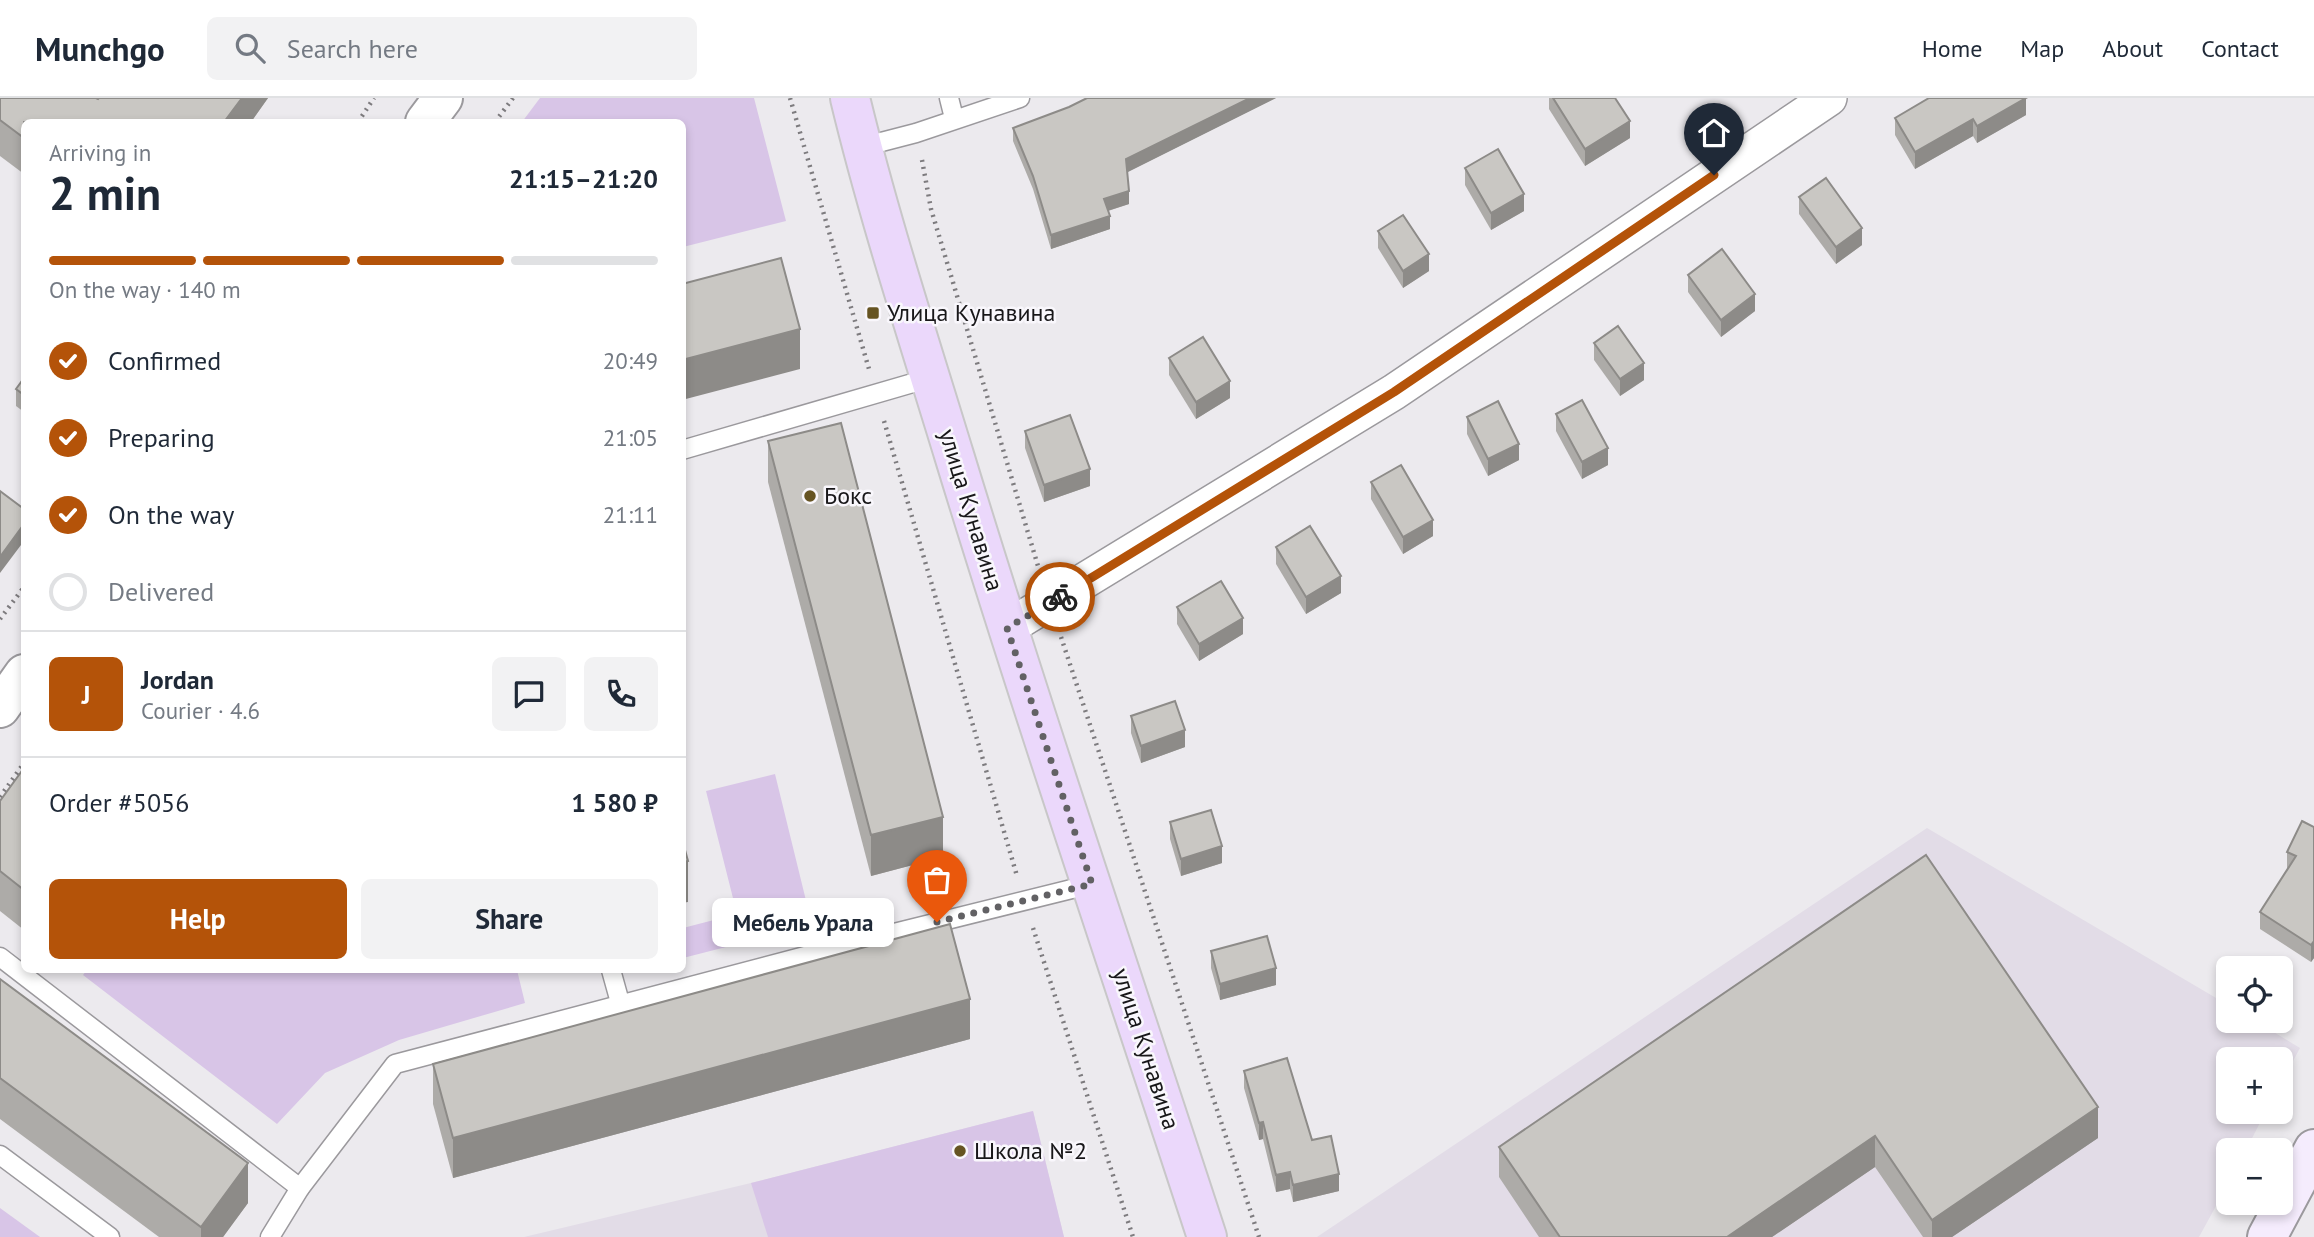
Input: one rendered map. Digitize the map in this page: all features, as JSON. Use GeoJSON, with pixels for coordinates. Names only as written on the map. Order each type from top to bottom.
{"type":"FeatureCollection","features":[{"type":"Feature","properties":{"kind":"main road","name":"улица Кунавина"},"geometry":{"type":"LineString","coordinates":[[850,98],[930,378],[1007,628],[1207,1237]]}},
{"type":"Feature","properties":{"kind":"main road"},"geometry":{"type":"LineString","coordinates":[[2267,1237],[2314,1149]]}},
{"type":"Feature","properties":{"kind":"street"},"geometry":{"type":"LineString","coordinates":[[427,119],[443,98]]}},
{"type":"Feature","properties":{"kind":"street"},"geometry":{"type":"LineString","coordinates":[[1007,628],[1394,392],[1829,98]]}},
{"type":"Feature","properties":{"kind":"street"},"geometry":{"type":"LineString","coordinates":[[0,708],[21,678]]}},
{"type":"Feature","properties":{"kind":"lane"},"geometry":{"type":"LineString","coordinates":[[949,98],[954,118]]}},
{"type":"Feature","properties":{"kind":"lane"},"geometry":{"type":"LineString","coordinates":[[862,147],[916,133],[1020,98]]}},
{"type":"Feature","properties":{"kind":"lane"},"geometry":{"type":"LineString","coordinates":[[686,449],[930,378]]}},
{"type":"Feature","properties":{"kind":"lane"},"geometry":{"type":"LineString","coordinates":[[270,1237],[300,1188],[396,1064],[853,943],[1092,884]]}},
{"type":"Feature","properties":{"kind":"lane"},"geometry":{"type":"LineString","coordinates":[[0,957],[21,967]]}},
{"type":"Feature","properties":{"kind":"lane"},"geometry":{"type":"LineString","coordinates":[[612,973],[621,1006]]}},
{"type":"Feature","properties":{"kind":"lane"},"geometry":{"type":"LineString","coordinates":[[40,976],[300,1188]]}},
{"type":"Feature","properties":{"kind":"lane"},"geometry":{"type":"LineString","coordinates":[[0,1155],[110,1237]]}},
{"type":"Feature","properties":{"kind":"path"},"geometry":{"type":"LineString","coordinates":[[360,119],[374,98]]}},
{"type":"Feature","properties":{"kind":"path"},"geometry":{"type":"LineString","coordinates":[[497,119],[513,98]]}},
{"type":"Feature","properties":{"kind":"path"},"geometry":{"type":"LineString","coordinates":[[790,98],[1024,901],[1133,1237]]}},
{"type":"Feature","properties":{"kind":"path"},"geometry":{"type":"LineString","coordinates":[[916,133],[931,209],[1049,603],[1259,1237]]}},
{"type":"Feature","properties":{"kind":"path"},"geometry":{"type":"LineString","coordinates":[[0,619],[21,591]]}},
{"type":"Feature","properties":{"kind":"path"},"geometry":{"type":"LineString","coordinates":[[0,797],[21,767]]}},
{"type":"Feature","properties":{"kind":"shaded area"},"geometry":{"type":"Polygon","coordinates":[[[540,98],[754,98],[786,221],[686,246],[686,119],[524,119],[540,98]]]}},
{"type":"Feature","properties":{"kind":"shaded area"},"geometry":{"type":"Polygon","coordinates":[[[775,774],[812,925],[686,957],[686,927],[737,914],[706,791],[775,774]]]}},
{"type":"Feature","properties":{"kind":"shaded area"},"geometry":{"type":"Polygon","coordinates":[[[1927,828],[2216,998],[2216,1033],[2275,1033],[2300,1048],[2293,1061],[2293,1047],[2216,1047],[2216,1124],[2259,1124],[2252,1138],[2216,1138],[2216,1206],[2199,1237],[1317,1237],[1927,828]]]}},
{"type":"Feature","properties":{"kind":"shaded area"},"geometry":{"type":"Polygon","coordinates":[[[518,973],[525,1003],[399,1040],[325,1073],[277,1124],[83,975],[518,973]]]}},
{"type":"Feature","properties":{"kind":"shaded area","name":"Школа №2"},"geometry":{"type":"Polygon","coordinates":[[[1033,1111],[1064,1237],[524,1237],[751,1183],[1033,1111]]]}},
{"type":"Feature","properties":{"kind":"shaded area","name":"Школа №2"},"geometry":{"type":"Polygon","coordinates":[[[1033,1111],[1064,1237],[768,1237],[751,1183],[1033,1111]]]}},
{"type":"Feature","properties":{"kind":"shaded area"},"geometry":{"type":"Polygon","coordinates":[[[0,1208],[40,1237],[0,1237],[0,1208]]]}},
{"type":"Feature","properties":{"kind":"building"},"geometry":{"type":"Polygon","coordinates":[[[0,98],[242,98],[226,119],[21,119],[21,136],[0,120],[0,98]]]}},
{"type":"Feature","properties":{"kind":"building"},"geometry":{"type":"Polygon","coordinates":[[[1087,98],[1250,98],[1126,159],[1129,191],[1104,199],[1110,216],[1051,235],[1033,176],[1013,128],[1087,98]]]}},
{"type":"Feature","properties":{"kind":"building"},"geometry":{"type":"Polygon","coordinates":[[[1553,98],[1615,98],[1630,121],[1585,149],[1553,98]]]}},
{"type":"Feature","properties":{"kind":"building"},"geometry":{"type":"Polygon","coordinates":[[[1929,98],[2026,98],[1977,126],[1973,119],[1915,152],[1895,118],[1929,98]]]}},
{"type":"Feature","properties":{"kind":"building"},"geometry":{"type":"Polygon","coordinates":[[[1498,149],[1524,194],[1491,213],[1465,168],[1498,149]]]}},
{"type":"Feature","properties":{"kind":"building"},"geometry":{"type":"Polygon","coordinates":[[[1826,178],[1862,228],[1836,247],[1799,197],[1826,178]]]}},
{"type":"Feature","properties":{"kind":"building"},"geometry":{"type":"Polygon","coordinates":[[[1403,215],[1429,254],[1403,271],[1378,231],[1403,215]]]}},
{"type":"Feature","properties":{"kind":"building"},"geometry":{"type":"Polygon","coordinates":[[[1722,249],[1755,294],[1721,320],[1688,275],[1722,249]]]}},
{"type":"Feature","properties":{"kind":"building"},"geometry":{"type":"Polygon","coordinates":[[[781,258],[800,329],[686,359],[686,283],[781,258]]]}},
{"type":"Feature","properties":{"kind":"building"},"geometry":{"type":"Polygon","coordinates":[[[1618,326],[1644,363],[1620,379],[1594,343],[1618,326]]]}},
{"type":"Feature","properties":{"kind":"building"},"geometry":{"type":"Polygon","coordinates":[[[1203,337],[1230,381],[1196,402],[1169,358],[1203,337]]]}},
{"type":"Feature","properties":{"kind":"building"},"geometry":{"type":"Polygon","coordinates":[[[1582,400],[1608,448],[1582,462],[1556,414],[1582,400]]]}},
{"type":"Feature","properties":{"kind":"building"},"geometry":{"type":"Polygon","coordinates":[[[1498,401],[1519,444],[1488,459],[1467,417],[1498,401]]]}},
{"type":"Feature","properties":{"kind":"building"},"geometry":{"type":"Polygon","coordinates":[[[1070,415],[1090,469],[1044,485],[1025,431],[1070,415]]]}},
{"type":"Feature","properties":{"kind":"building"},"geometry":{"type":"Polygon","coordinates":[[[841,423],[943,817],[871,835],[768,441],[841,423]]]}},
{"type":"Feature","properties":{"kind":"building"},"geometry":{"type":"Polygon","coordinates":[[[1401,465],[1433,520],[1403,537],[1371,482],[1401,465]]]}},
{"type":"Feature","properties":{"kind":"building"},"geometry":{"type":"Polygon","coordinates":[[[0,491],[21,507],[21,528],[0,557],[0,491]]]}},
{"type":"Feature","properties":{"kind":"building"},"geometry":{"type":"Polygon","coordinates":[[[1310,526],[1341,576],[1306,597],[1276,547],[1310,526]]]}},
{"type":"Feature","properties":{"kind":"building"},"geometry":{"type":"Polygon","coordinates":[[[1221,581],[1243,618],[1199,644],[1177,607],[1221,581]]]}},
{"type":"Feature","properties":{"kind":"building"},"geometry":{"type":"Polygon","coordinates":[[[1175,701],[1185,730],[1141,746],[1131,716],[1175,701]]]}},
{"type":"Feature","properties":{"kind":"building"},"geometry":{"type":"Polygon","coordinates":[[[21,772],[21,888],[0,871],[0,801],[21,772]]]}},
{"type":"Feature","properties":{"kind":"building"},"geometry":{"type":"Polygon","coordinates":[[[1211,810],[1222,846],[1181,859],[1170,822],[1211,810]]]}},
{"type":"Feature","properties":{"kind":"building"},"geometry":{"type":"Polygon","coordinates":[[[2302,821],[2314,827],[2314,941],[2311,945],[2260,912],[2296,856],[2287,852],[2302,821]]]}},
{"type":"Feature","properties":{"kind":"building"},"geometry":{"type":"Polygon","coordinates":[[[1926,855],[2098,1107],[1932,1220],[1875,1136],[1727,1237],[1560,1237],[1499,1147],[1926,855]]]}},
{"type":"Feature","properties":{"kind":"building"},"geometry":{"type":"Polygon","coordinates":[[[950,924],[970,999],[453,1138],[433,1064],[950,924]]]}},
{"type":"Feature","properties":{"kind":"building"},"geometry":{"type":"Polygon","coordinates":[[[1267,936],[1276,968],[1220,984],[1211,951],[1267,936]]]}},
{"type":"Feature","properties":{"kind":"building"},"geometry":{"type":"Polygon","coordinates":[[[0,979],[248,1163],[201,1227],[0,1078],[0,979]]]}},
{"type":"Feature","properties":{"kind":"building"},"geometry":{"type":"Polygon","coordinates":[[[1287,1058],[1312,1140],[1331,1136],[1339,1174],[1293,1185],[1290,1172],[1276,1175],[1263,1122],[1259,1123],[1244,1071],[1287,1058]]]}},
{"type":"Feature","properties":{"kind":"way so far"},"geometry":{"type":"LineString","coordinates":[[937,922],[1092,884],[1007,628],[1060,597]]}},
{"type":"Feature","properties":{"kind":"place","name":"Улица Кунавина"},"geometry":{"type":"Point","coordinates":[873,313]}},
{"type":"Feature","properties":{"kind":"place","name":"Бокс"},"geometry":{"type":"Point","coordinates":[810,496]}},
{"type":"Feature","properties":{"kind":"place","name":"Мебель Урала"},"geometry":{"type":"Point","coordinates":[937,922]}},
{"type":"Feature","properties":{"kind":"place","name":"Школа №2"},"geometry":{"type":"Point","coordinates":[960,1151]}},
{"type":"Feature","properties":{"kind":"route"},"geometry":{"type":"LineString","coordinates":[[1060,597],[1394,392],[1714,175]]}}]}
